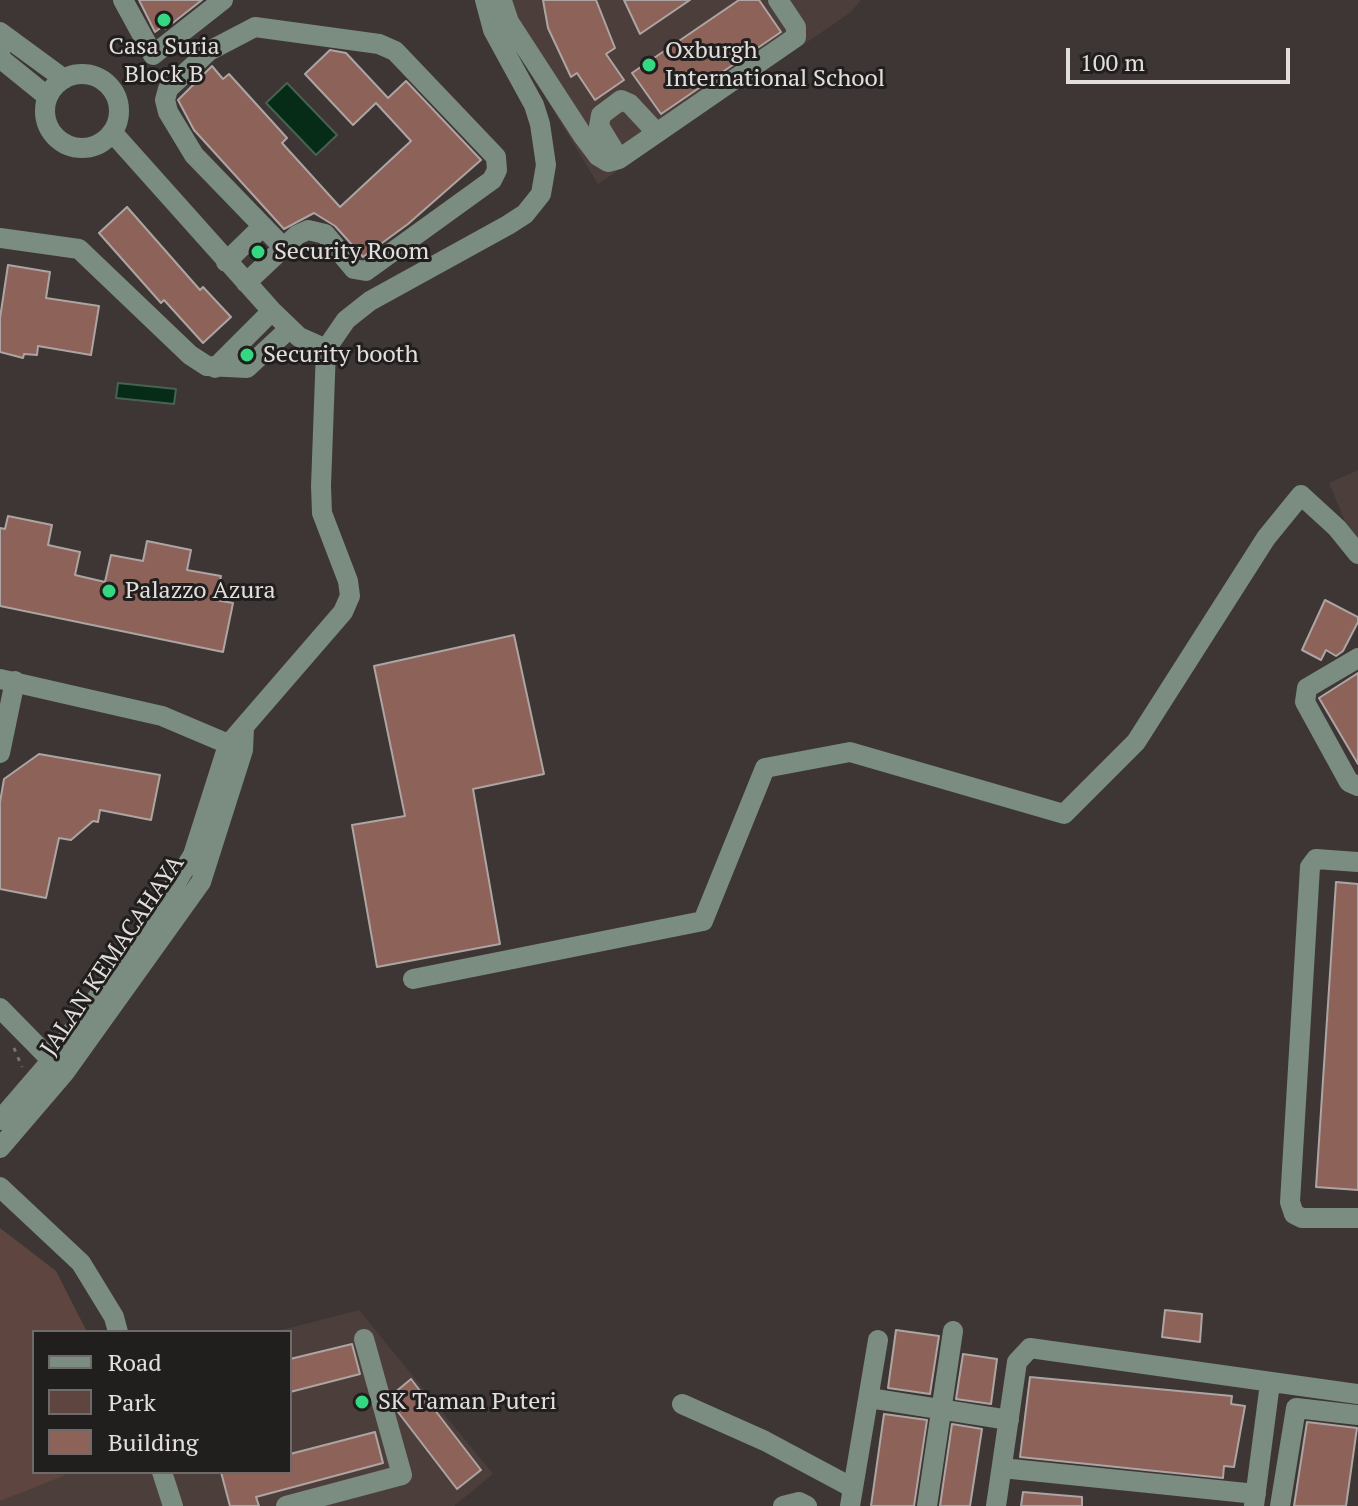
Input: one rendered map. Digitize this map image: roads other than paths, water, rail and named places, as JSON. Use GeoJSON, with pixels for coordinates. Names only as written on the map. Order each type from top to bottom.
{"type":"FeatureCollection","features":[{"type":"Feature","properties":{"kind":"street"},"geometry":{"type":"LineString","coordinates":[[123,0],[153,55],[223,0]]}},
{"type":"Feature","properties":{"kind":"street"},"geometry":{"type":"LineString","coordinates":[[112,132],[289,329],[326,349],[346,320],[370,301],[508,225],[525,214],[541,194],[546,165],[540,124],[534,105],[493,30],[485,0]]}},
{"type":"Feature","properties":{"kind":"street"},"geometry":{"type":"LineString","coordinates":[[497,0],[502,1],[509,22],[591,131],[619,159],[796,37],[796,27],[778,0]]}},
{"type":"Feature","properties":{"kind":"street"},"geometry":{"type":"LineString","coordinates":[[246,283],[283,247],[308,230],[325,234],[354,269],[366,271],[492,180],[497,170],[496,157],[395,51],[379,44],[255,27],[209,51],[168,89],[165,100],[168,112],[194,155],[283,247]]}},
{"type":"Feature","properties":{"kind":"street"},"geometry":{"type":"LineString","coordinates":[[0,32],[64,79]]}},
{"type":"Feature","properties":{"kind":"street"},"geometry":{"type":"LineString","coordinates":[[1,56],[48,97]]}},
{"type":"Feature","properties":{"kind":"street"},"geometry":{"type":"LineString","coordinates":[[88,74],[109,86],[119,108],[112,132],[93,146],[70,145],[60,140],[47,120],[48,97],[64,79],[88,74]]}},
{"type":"Feature","properties":{"kind":"street"},"geometry":{"type":"LineString","coordinates":[[591,131],[601,115],[621,100],[630,104],[657,133]]}},
{"type":"Feature","properties":{"kind":"street"},"geometry":{"type":"LineString","coordinates":[[226,262],[263,226]]}},
{"type":"Feature","properties":{"kind":"street"},"geometry":{"type":"LineString","coordinates":[[0,238],[79,249],[190,355],[215,368],[247,368],[289,329]]}},
{"type":"Feature","properties":{"kind":"street"},"geometry":{"type":"LineString","coordinates":[[215,368],[272,311]]}},
{"type":"Feature","properties":{"kind":"street","name":"JALAN KEMACAHAYA"},"geometry":{"type":"LineString","coordinates":[[0,1148],[58,1067],[193,855],[244,728],[343,612],[350,596],[322,513],[326,349]]}},
{"type":"Feature","properties":{"kind":"street"},"geometry":{"type":"LineString","coordinates":[[413,979],[703,921],[765,768],[850,752],[1064,814],[1136,742],[1266,538],[1301,495],[1337,528],[1358,553]]}},
{"type":"Feature","properties":{"kind":"street"},"geometry":{"type":"LineString","coordinates":[[1358,658],[1307,688],[1305,702],[1349,782],[1358,786]]}},
{"type":"Feature","properties":{"kind":"street"},"geometry":{"type":"LineString","coordinates":[[0,753],[8,680],[162,716],[236,748]]}},
{"type":"Feature","properties":{"kind":"street"},"geometry":{"type":"LineString","coordinates":[[1358,862],[1316,859],[1310,867],[1290,1202],[1294,1214],[1302,1218],[1358,1218]]}},
{"type":"Feature","properties":{"kind":"street"},"geometry":{"type":"LineString","coordinates":[[0,1008],[58,1067]]}},
{"type":"Feature","properties":{"kind":"street","name":"JALAN KEMACAHAYA"},"geometry":{"type":"LineString","coordinates":[[0,1120],[58,1067]]}},
{"type":"Feature","properties":{"kind":"street"},"geometry":{"type":"LineString","coordinates":[[0,1187],[81,1263],[114,1317],[117,1330]]}},
{"type":"Feature","properties":{"kind":"street"},"geometry":{"type":"LineString","coordinates":[[927,1506],[953,1331]]}},
{"type":"Feature","properties":{"kind":"street"},"geometry":{"type":"LineString","coordinates":[[286,1506],[402,1475],[364,1339]]}},
{"type":"Feature","properties":{"kind":"street"},"geometry":{"type":"LineString","coordinates":[[682,1404],[765,1441],[852,1497],[878,1340]]}},
{"type":"Feature","properties":{"kind":"street"},"geometry":{"type":"LineString","coordinates":[[996,1506],[1017,1362],[1030,1348],[1358,1394]]}},
{"type":"Feature","properties":{"kind":"street"},"geometry":{"type":"LineString","coordinates":[[1002,1468],[1255,1500],[1270,1383]]}},
{"type":"Feature","properties":{"kind":"street"},"geometry":{"type":"LineString","coordinates":[[869,1398],[1009,1420]]}},
{"type":"Feature","properties":{"kind":"street"},"geometry":{"type":"LineString","coordinates":[[1280,1506],[1292,1415],[1296,1408],[1358,1415]]}},
{"type":"Feature","properties":{"kind":"street"},"geometry":{"type":"LineString","coordinates":[[1266,1412],[1292,1415]]}},
{"type":"Feature","properties":{"kind":"street"},"geometry":{"type":"LineString","coordinates":[[163,1474],[173,1506]]}},
{"type":"Feature","properties":{"kind":"street"},"geometry":{"type":"LineString","coordinates":[[783,1506],[807,1505]]}},
{"type":"Feature","properties":{"kind":"place","name":"Casa Suria Block B"},"geometry":{"type":"Point","coordinates":[164,20]}},
{"type":"Feature","properties":{"kind":"place","name":"Oxburgh International School"},"geometry":{"type":"Point","coordinates":[649,65]}},
{"type":"Feature","properties":{"kind":"place","name":"Security Room"},"geometry":{"type":"Point","coordinates":[258,252]}},
{"type":"Feature","properties":{"kind":"place","name":"Security booth"},"geometry":{"type":"Point","coordinates":[247,355]}},
{"type":"Feature","properties":{"kind":"place","name":"Palazzo Azura"},"geometry":{"type":"Point","coordinates":[109,591]}},
{"type":"Feature","properties":{"kind":"place","name":"SK Taman Puteri"},"geometry":{"type":"Point","coordinates":[362,1402]}}]}
